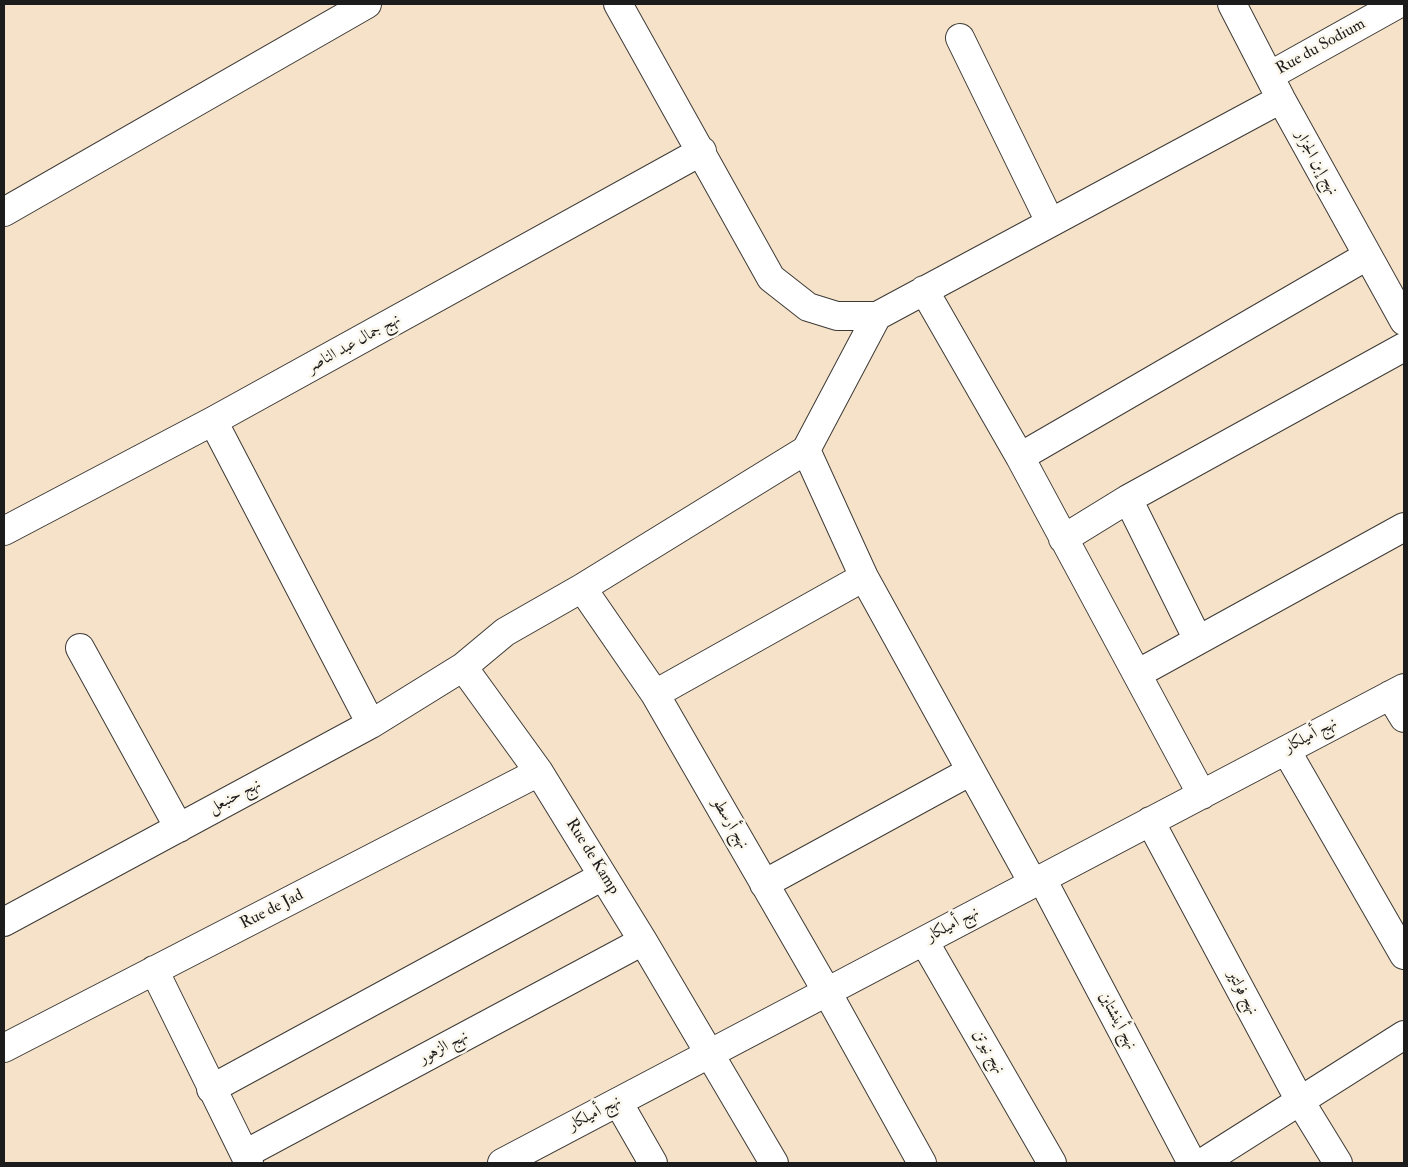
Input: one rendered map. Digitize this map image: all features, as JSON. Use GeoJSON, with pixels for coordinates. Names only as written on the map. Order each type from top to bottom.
{"type":"FeatureCollection","features":[{"type":"Feature","properties":{"kind":"street"},"geometry":{"type":"LineString","coordinates":[[4,212],[367,4]]}},
{"type":"Feature","properties":{"kind":"street"},"geometry":{"type":"LineString","coordinates":[[618,4],[702,151],[771,278],[808,307],[838,316],[877,316],[806,450]]}},
{"type":"Feature","properties":{"kind":"street","name":"نهج إبن الجزار"},"geometry":{"type":"LineString","coordinates":[[1232,4],[1275,88],[1404,321]]}},
{"type":"Feature","properties":{"kind":"street","name":"Rue du Sodium"},"geometry":{"type":"LineString","coordinates":[[877,316],[1050,222],[1275,88],[1398,4]]}},
{"type":"Feature","properties":{"kind":"street"},"geometry":{"type":"LineString","coordinates":[[960,38],[1050,222]]}},
{"type":"Feature","properties":{"kind":"street","name":"نهج جمال عبد الناصر"},"geometry":{"type":"LineString","coordinates":[[4,531],[213,421],[702,151]]}},
{"type":"Feature","properties":{"kind":"street"},"geometry":{"type":"LineString","coordinates":[[1020,457],[1367,256]]}},
{"type":"Feature","properties":{"kind":"street"},"geometry":{"type":"LineString","coordinates":[[924,290],[1020,457],[1202,794]]}},
{"type":"Feature","properties":{"kind":"street"},"geometry":{"type":"LineString","coordinates":[[1063,539],[1128,499],[1404,347]]}},
{"type":"Feature","properties":{"kind":"street"},"geometry":{"type":"LineString","coordinates":[[213,421],[371,724]]}},
{"type":"Feature","properties":{"kind":"street","name":"نهج أينشتاين"},"geometry":{"type":"LineString","coordinates":[[806,450],[864,577],[971,771],[1037,881],[1192,1163]]}},
{"type":"Feature","properties":{"kind":"street","name":"نهج حنبعل"},"geometry":{"type":"LineString","coordinates":[[4,922],[371,724],[463,667],[506,632],[582,588],[806,450]]}},
{"type":"Feature","properties":{"kind":"street"},"geometry":{"type":"LineString","coordinates":[[1128,499],[1198,640]]}},
{"type":"Feature","properties":{"kind":"street"},"geometry":{"type":"LineString","coordinates":[[1136,674],[1404,527]]}},
{"type":"Feature","properties":{"kind":"street"},"geometry":{"type":"LineString","coordinates":[[654,694],[864,577]]}},
{"type":"Feature","properties":{"kind":"street","name":"نهج أرسطو"},"geometry":{"type":"LineString","coordinates":[[582,588],[654,694],[827,992],[922,1163]]}},
{"type":"Feature","properties":{"kind":"street"},"geometry":{"type":"LineString","coordinates":[[80,648],[179,828]]}},
{"type":"Feature","properties":{"kind":"street","name":"Rue de Kamp"},"geometry":{"type":"LineString","coordinates":[[463,667],[539,772],[711,1054],[774,1163]]}},
{"type":"Feature","properties":{"kind":"street"},"geometry":{"type":"LineString","coordinates":[[1397,691],[1404,718]]}},
{"type":"Feature","properties":{"kind":"street","name":"نهج أميلكار"},"geometry":{"type":"LineString","coordinates":[[516,1160],[618,1102],[1397,691]]}},
{"type":"Feature","properties":{"kind":"street"},"geometry":{"type":"LineString","coordinates":[[1286,750],[1404,955]]}},
{"type":"Feature","properties":{"kind":"street"},"geometry":{"type":"LineString","coordinates":[[764,884],[971,771]]}},
{"type":"Feature","properties":{"kind":"street","name":"Rue de Jad"},"geometry":{"type":"LineString","coordinates":[[4,1048],[539,772]]}},
{"type":"Feature","properties":{"kind":"street","name":"نهج فولتير"},"geometry":{"type":"LineString","coordinates":[[1150,821],[1300,1100],[1338,1163]]}},
{"type":"Feature","properties":{"kind":"street"},"geometry":{"type":"LineString","coordinates":[[211,1089],[603,876]]}},
{"type":"Feature","properties":{"kind":"street","name":"نهج الزهور"},"geometry":{"type":"LineString","coordinates":[[247,1159],[643,941]]}},
{"type":"Feature","properties":{"kind":"street","name":"نهج نيوتن"},"geometry":{"type":"LineString","coordinates":[[924,941],[1052,1163]]}},
{"type":"Feature","properties":{"kind":"street"},"geometry":{"type":"LineString","coordinates":[[154,970],[247,1159]]}},
{"type":"Feature","properties":{"kind":"street"},"geometry":{"type":"LineString","coordinates":[[1202,1163],[1404,1036]]}},
{"type":"Feature","properties":{"kind":"street"},"geometry":{"type":"LineString","coordinates":[[618,1102],[653,1163]]}}]}
